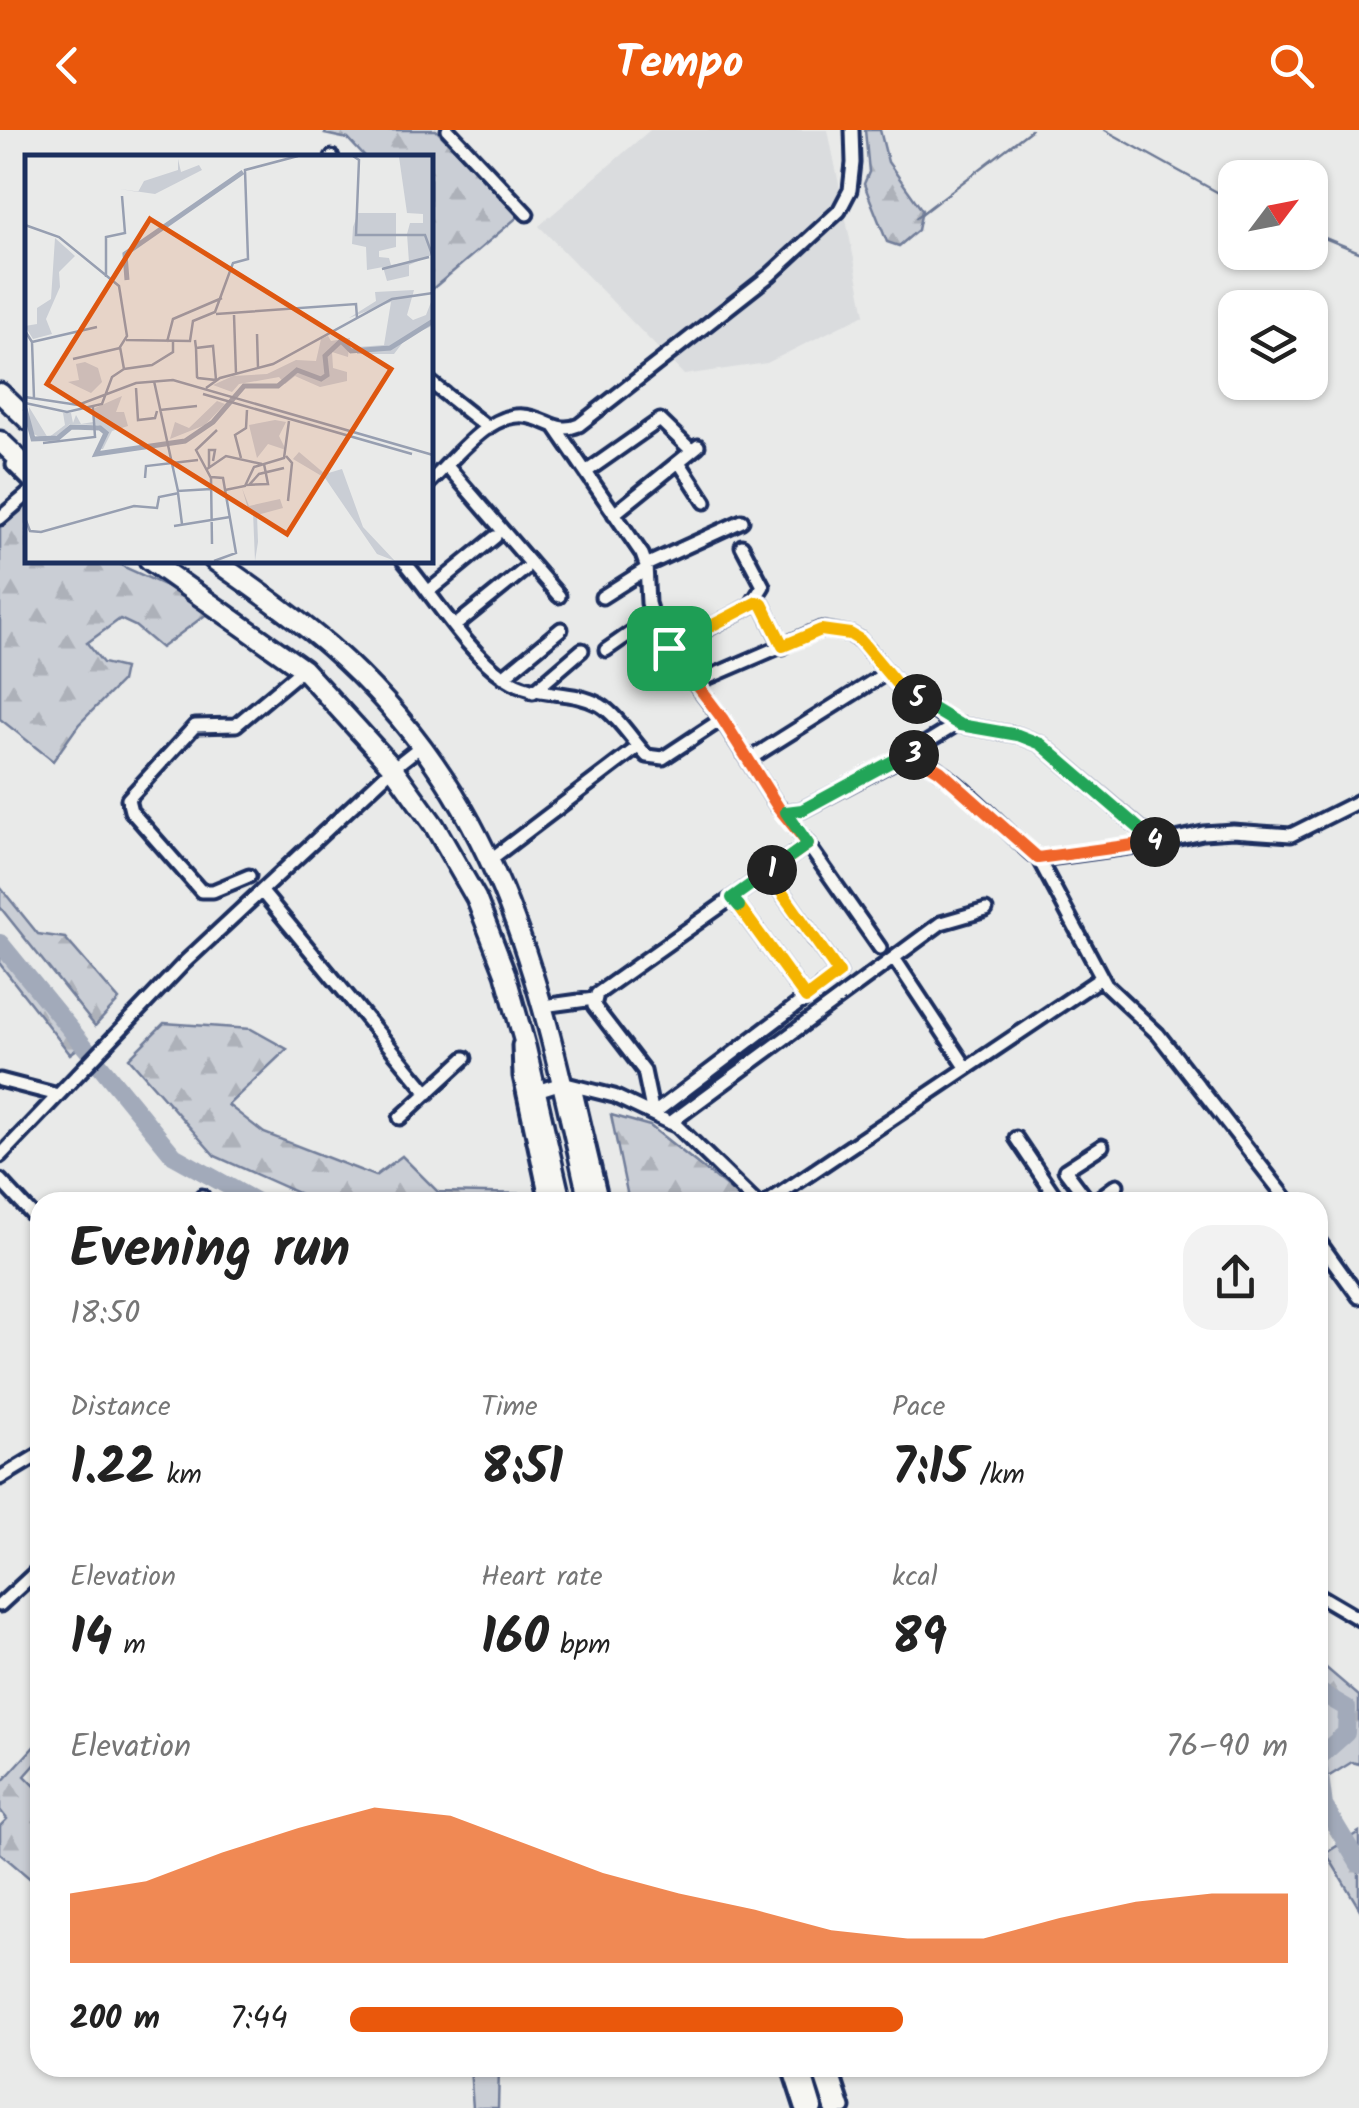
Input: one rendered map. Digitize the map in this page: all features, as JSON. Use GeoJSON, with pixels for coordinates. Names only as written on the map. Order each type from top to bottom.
{"type":"FeatureCollection","features":[{"type":"Feature","properties":{"kind":"highway"},"geometry":{"type":"LineString","coordinates":[[0,393],[25,417]]}},
{"type":"Feature","properties":{"kind":"highway"},"geometry":{"type":"LineString","coordinates":[[0,442],[25,465]]}},
{"type":"Feature","properties":{"kind":"highway"},"geometry":{"type":"LineString","coordinates":[[151,562],[303,669],[393,768],[464,874],[517,1010],[530,1093],[558,1192]]}},
{"type":"Feature","properties":{"kind":"highway"},"geometry":{"type":"LineString","coordinates":[[217,562],[332,649],[393,711],[471,822],[514,912],[544,1006],[568,1085],[586,1192]]}},
{"type":"Feature","properties":{"kind":"highway"},"geometry":{"type":"LineString","coordinates":[[237,620],[257,590]]}},
{"type":"Feature","properties":{"kind":"highway"},"geometry":{"type":"LineString","coordinates":[[803,2077],[812,2108]]}},
{"type":"Feature","properties":{"kind":"highway"},"geometry":{"type":"LineString","coordinates":[[825,2077],[835,2108]]}},
{"type":"Feature","properties":{"kind":"street"},"geometry":{"type":"LineString","coordinates":[[448,130],[527,214]]}},
{"type":"Feature","properties":{"kind":"street"},"geometry":{"type":"LineString","coordinates":[[432,480],[494,422],[531,416],[555,428],[568,430],[579,425],[770,276],[819,232],[850,190],[854,163],[852,130]]}},
{"type":"Feature","properties":{"kind":"street"},"geometry":{"type":"LineString","coordinates":[[0,380],[25,408]]}},
{"type":"Feature","properties":{"kind":"street"},"geometry":{"type":"LineString","coordinates":[[433,390],[488,428]]}},
{"type":"Feature","properties":{"kind":"street"},"geometry":{"type":"LineString","coordinates":[[586,472],[660,420],[695,448],[614,514]]}},
{"type":"Feature","properties":{"kind":"street"},"geometry":{"type":"LineString","coordinates":[[555,428],[646,567],[652,618],[669,648],[722,718],[778,807],[786,812],[880,948]]}},
{"type":"Feature","properties":{"kind":"street"},"geometry":{"type":"LineString","coordinates":[[0,451],[25,477]]}},
{"type":"Feature","properties":{"kind":"street"},"geometry":{"type":"LineString","coordinates":[[679,462],[705,502]]}},
{"type":"Feature","properties":{"kind":"street"},"geometry":{"type":"LineString","coordinates":[[447,466],[560,596]]}},
{"type":"Feature","properties":{"kind":"street"},"geometry":{"type":"LineString","coordinates":[[0,518],[25,497]]}},
{"type":"Feature","properties":{"kind":"street"},"geometry":{"type":"LineString","coordinates":[[602,597],[646,567],[742,520]]}},
{"type":"Feature","properties":{"kind":"street"},"geometry":{"type":"LineString","coordinates":[[428,591],[495,537]]}},
{"type":"Feature","properties":{"kind":"street"},"geometry":{"type":"LineString","coordinates":[[669,648],[753,602],[763,586],[742,546]]}},
{"type":"Feature","properties":{"kind":"street"},"geometry":{"type":"LineString","coordinates":[[405,562],[503,676],[532,692],[568,694],[602,706],[647,756],[663,758],[722,718]]}},
{"type":"Feature","properties":{"kind":"street"},"geometry":{"type":"LineString","coordinates":[[456,625],[524,570]]}},
{"type":"Feature","properties":{"kind":"street"},"geometry":{"type":"LineString","coordinates":[[753,602],[762,604],[783,646]]}},
{"type":"Feature","properties":{"kind":"street"},"geometry":{"type":"LineString","coordinates":[[606,650],[652,618]]}},
{"type":"Feature","properties":{"kind":"street"},"geometry":{"type":"LineString","coordinates":[[503,676],[560,629]]}},
{"type":"Feature","properties":{"kind":"street"},"geometry":{"type":"LineString","coordinates":[[695,682],[821,630],[850,634],[860,640],[886,673],[943,718],[1041,744],[1157,843]]}},
{"type":"Feature","properties":{"kind":"street"},"geometry":{"type":"LineString","coordinates":[[532,692],[582,650]]}},
{"type":"Feature","properties":{"kind":"street"},"geometry":{"type":"LineString","coordinates":[[249,876],[213,891],[201,891],[131,811],[128,799],[195,726],[236,726],[303,669]]}},
{"type":"Feature","properties":{"kind":"street"},"geometry":{"type":"LineString","coordinates":[[748,760],[886,673]]}},
{"type":"Feature","properties":{"kind":"street"},"geometry":{"type":"LineString","coordinates":[[786,812],[802,810],[957,724]]}},
{"type":"Feature","properties":{"kind":"street"},"geometry":{"type":"LineString","coordinates":[[0,1156],[126,1021],[393,768],[421,746]]}},
{"type":"Feature","properties":{"kind":"street"},"geometry":{"type":"LineString","coordinates":[[491,859],[638,746]]}},
{"type":"Feature","properties":{"kind":"street"},"geometry":{"type":"LineString","coordinates":[[908,754],[940,771],[1043,858],[1101,978],[1158,1034],[1281,1192]]}},
{"type":"Feature","properties":{"kind":"street"},"geometry":{"type":"LineString","coordinates":[[1043,858],[1233,831],[1291,836],[1359,801]]}},
{"type":"Feature","properties":{"kind":"street"},"geometry":{"type":"LineString","coordinates":[[544,1006],[594,999],[808,844]]}},
{"type":"Feature","properties":{"kind":"street"},"geometry":{"type":"LineString","coordinates":[[652,1114],[839,973],[768,873]]}},
{"type":"Feature","properties":{"kind":"street"},"geometry":{"type":"LineString","coordinates":[[262,892],[428,1093]]}},
{"type":"Feature","properties":{"kind":"street"},"geometry":{"type":"LineString","coordinates":[[732,898],[806,998]]}},
{"type":"Feature","properties":{"kind":"street"},"geometry":{"type":"LineString","coordinates":[[670,1122],[941,924],[986,910]]}},
{"type":"Feature","properties":{"kind":"street"},"geometry":{"type":"LineString","coordinates":[[894,958],[966,1066]]}},
{"type":"Feature","properties":{"kind":"street"},"geometry":{"type":"LineString","coordinates":[[783,1192],[1101,978]]}},
{"type":"Feature","properties":{"kind":"street"},"geometry":{"type":"LineString","coordinates":[[594,999],[594,1006],[644,1072],[652,1114]]}},
{"type":"Feature","properties":{"kind":"street"},"geometry":{"type":"LineString","coordinates":[[400,1118],[465,1058]]}},
{"type":"Feature","properties":{"kind":"street"},"geometry":{"type":"LineString","coordinates":[[0,1080],[58,1095]]}},
{"type":"Feature","properties":{"kind":"street"},"geometry":{"type":"LineString","coordinates":[[545,1192],[530,1093],[568,1085],[614,1096],[677,1126],[746,1192]]}},
{"type":"Feature","properties":{"kind":"street"},"geometry":{"type":"LineString","coordinates":[[568,1085],[599,1192]]}},
{"type":"Feature","properties":{"kind":"street"},"geometry":{"type":"LineString","coordinates":[[1016,1138],[1049,1192]]}},
{"type":"Feature","properties":{"kind":"street"},"geometry":{"type":"LineString","coordinates":[[1082,1192],[1066,1170],[1102,1146]]}},
{"type":"Feature","properties":{"kind":"street"},"geometry":{"type":"LineString","coordinates":[[0,1180],[30,1213]]}},
{"type":"Feature","properties":{"kind":"street"},"geometry":{"type":"LineString","coordinates":[[1105,1192],[1116,1184]]}},
{"type":"Feature","properties":{"kind":"street"},"geometry":{"type":"LineString","coordinates":[[1068,1192],[1076,1186]]}},
{"type":"Feature","properties":{"kind":"street"},"geometry":{"type":"LineString","coordinates":[[1328,1254],[1359,1296]]}},
{"type":"Feature","properties":{"kind":"street"},"geometry":{"type":"LineString","coordinates":[[0,1478],[30,1460]]}},
{"type":"Feature","properties":{"kind":"street"},"geometry":{"type":"LineString","coordinates":[[0,1605],[30,1581]]}},
{"type":"Feature","properties":{"kind":"street"},"geometry":{"type":"LineString","coordinates":[[1328,1601],[1359,1619]]}},
{"type":"Feature","properties":{"kind":"street"},"geometry":{"type":"LineString","coordinates":[[792,2077],[802,2108]]}},
{"type":"Feature","properties":{"kind":"street"},"geometry":{"type":"LineString","coordinates":[[835,2077],[844,2108]]}},
{"type":"Feature","properties":{"kind":"shaded area"},"geometry":{"type":"Polygon","coordinates":[[[650,130],[828,130],[865,314],[767,363],[684,375],[539,226],[650,130]]]}},
{"type":"Feature","properties":{"kind":"green space"},"geometry":{"type":"Polygon","coordinates":[[[327,130],[436,130],[520,215],[432,289],[432,155],[363,155],[348,139],[325,134],[327,130]]]}},
{"type":"Feature","properties":{"kind":"green space"},"geometry":{"type":"Polygon","coordinates":[[[865,130],[880,130],[888,162],[922,210],[918,230],[899,246],[887,242],[864,184],[869,172],[865,130]]]}},
{"type":"Feature","properties":{"kind":"green space"},"geometry":{"type":"Polygon","coordinates":[[[25,505],[25,562],[118,562],[193,598],[208,613],[161,648],[120,619],[87,643],[103,663],[124,668],[121,682],[79,724],[53,761],[0,719],[0,518],[25,505]]]}},
{"type":"Feature","properties":{"kind":"green space"},"geometry":{"type":"Polygon","coordinates":[[[0,887],[38,934],[65,938],[119,1000],[95,1026],[0,907],[0,887]]]}},
{"type":"Feature","properties":{"kind":"green space"},"geometry":{"type":"Polygon","coordinates":[[[0,951],[77,1049],[70,1054],[0,964],[0,951]]]}},
{"type":"Feature","properties":{"kind":"green space"},"geometry":{"type":"Polygon","coordinates":[[[164,1023],[251,1029],[287,1049],[228,1105],[264,1133],[375,1176],[402,1156],[438,1192],[296,1192],[215,1156],[129,1058],[164,1023]]]}},
{"type":"Feature","properties":{"kind":"green space"},"geometry":{"type":"Polygon","coordinates":[[[611,1115],[650,1126],[733,1192],[627,1192],[611,1115]]]}},
{"type":"Feature","properties":{"kind":"green space"},"geometry":{"type":"Polygon","coordinates":[[[1328,1670],[1359,1696],[1359,1764],[1352,1762],[1328,1777],[1328,1670]]]}},
{"type":"Feature","properties":{"kind":"green space"},"geometry":{"type":"Polygon","coordinates":[[[30,1751],[30,1770],[25,1776],[30,1781],[30,1878],[0,1853],[0,1826],[7,1819],[0,1810],[0,1784],[30,1751]]]}},
{"type":"Feature","properties":{"kind":"green space"},"geometry":{"type":"Polygon","coordinates":[[[1359,1832],[1359,1908],[1328,1856],[1328,1852],[1359,1832]]]}},
{"type":"Feature","properties":{"kind":"green space"},"geometry":{"type":"Polygon","coordinates":[[[471,2077],[499,2077],[498,2108],[473,2108],[471,2077]]]}},
{"type":"Feature","properties":{"kind":"waterway"},"geometry":{"type":"LineString","coordinates":[[916,218],[1031,130]]}},
{"type":"Feature","properties":{"kind":"waterway"},"geometry":{"type":"LineString","coordinates":[[1105,130],[1218,193]]}},
{"type":"Feature","properties":{"kind":"waterway"},"geometry":{"type":"LineString","coordinates":[[1328,239],[1359,252]]}},
{"type":"Feature","properties":{"kind":"waterway"},"geometry":{"type":"LineString","coordinates":[[0,943],[174,1156],[239,1192]]}},
{"type":"Feature","properties":{"kind":"waterway"},"geometry":{"type":"LineString","coordinates":[[1328,1697],[1347,1708],[1346,1733],[1328,1749]]}},
{"type":"Feature","properties":{"kind":"waterway"},"geometry":{"type":"LineString","coordinates":[[1328,1813],[1359,1864]]}},
{"type":"Feature","properties":{"kind":"route"},"geometry":{"type":"LineString","coordinates":[[669,648],[722,718],[778,807],[786,812],[808,844],[768,873],[839,973],[806,998],[732,898],[808,844],[786,812],[802,810],[900,757],[916,755],[940,771],[1038,858],[1157,843],[1041,744],[943,718],[896,683],[860,640],[850,634],[821,630],[783,646],[762,604],[753,602],[669,648]]}}]}
